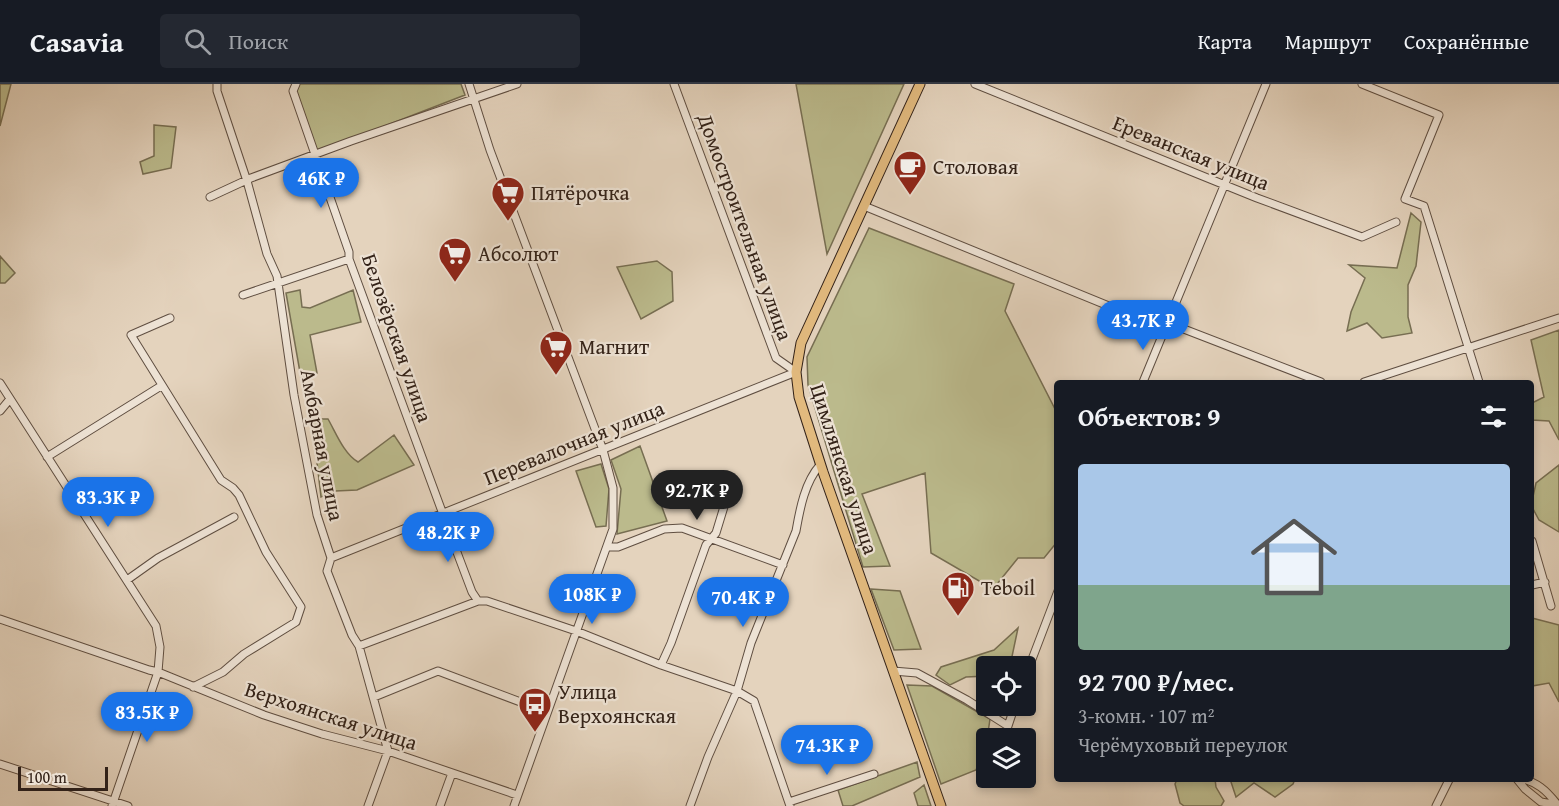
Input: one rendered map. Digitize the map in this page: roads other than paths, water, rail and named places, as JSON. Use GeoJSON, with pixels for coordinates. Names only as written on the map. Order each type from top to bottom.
{"type":"FeatureCollection","features":[{"type":"Feature","properties":{"kind":"main road","name":"Цимлянская улица"},"geometry":{"type":"LineString","coordinates":[[920,84],[801,342],[796,372],[799,397],[820,465],[941,806]]}},
{"type":"Feature","properties":{"kind":"street","name":"Амбарная улица"},"geometry":{"type":"LineString","coordinates":[[217,84],[217,91],[247,181],[267,254],[277,276],[294,394],[317,515],[331,558],[327,571],[359,646],[388,751]]}},
{"type":"Feature","properties":{"kind":"street","name":"Белозёрская улица"},"geometry":{"type":"LineString","coordinates":[[296,84],[293,91],[350,259],[472,592],[478,601]]}},
{"type":"Feature","properties":{"kind":"street"},"geometry":{"type":"LineString","coordinates":[[470,84],[494,161],[603,450],[613,488],[613,529],[514,806]]}},
{"type":"Feature","properties":{"kind":"street"},"geometry":{"type":"LineString","coordinates":[[210,197],[315,154],[517,84]]}},
{"type":"Feature","properties":{"kind":"street","name":"Домостроительная улица"},"geometry":{"type":"LineString","coordinates":[[674,84],[776,358],[796,372]]}},
{"type":"Feature","properties":{"kind":"street","name":"Ереванская улица"},"geometry":{"type":"LineString","coordinates":[[975,84],[1224,185],[1362,237],[1396,222]]}},
{"type":"Feature","properties":{"kind":"street"},"geometry":{"type":"LineString","coordinates":[[1144,380],[1266,84]]}},
{"type":"Feature","properties":{"kind":"street"},"geometry":{"type":"LineString","coordinates":[[1362,84],[1439,115],[1405,198],[1424,206],[1478,380]]}},
{"type":"Feature","properties":{"kind":"street"},"geometry":{"type":"LineString","coordinates":[[864,206],[1165,329],[1176,326],[1316,380]]}},
{"type":"Feature","properties":{"kind":"street"},"geometry":{"type":"LineString","coordinates":[[243,295],[350,259]]}},
{"type":"Feature","properties":{"kind":"street"},"geometry":{"type":"LineString","coordinates":[[170,318],[131,335],[221,480],[239,495],[266,552],[301,607],[296,622],[244,654],[223,672],[193,687]]}},
{"type":"Feature","properties":{"kind":"street"},"geometry":{"type":"LineString","coordinates":[[1370,380],[1559,318]]}},
{"type":"Feature","properties":{"kind":"street","name":"Перевалочная улица"},"geometry":{"type":"LineString","coordinates":[[331,558],[796,372]]}},
{"type":"Feature","properties":{"kind":"street"},"geometry":{"type":"LineString","coordinates":[[0,383],[156,626],[160,646],[158,672],[113,804]]}},
{"type":"Feature","properties":{"kind":"street"},"geometry":{"type":"LineString","coordinates":[[47,457],[161,386]]}},
{"type":"Feature","properties":{"kind":"street"},"geometry":{"type":"LineString","coordinates":[[0,411],[10,399]]}},
{"type":"Feature","properties":{"kind":"street"},"geometry":{"type":"LineString","coordinates":[[690,806],[708,757],[737,691],[751,643],[796,531],[799,511],[812,474],[820,465]]}},
{"type":"Feature","properties":{"kind":"street"},"geometry":{"type":"LineString","coordinates":[[661,665],[709,540],[716,533],[730,487]]}},
{"type":"Feature","properties":{"kind":"street"},"geometry":{"type":"LineString","coordinates":[[127,580],[158,558],[234,517]]}},
{"type":"Feature","properties":{"kind":"street"},"geometry":{"type":"LineString","coordinates":[[607,547],[618,547],[664,530],[682,528],[709,540],[783,565]]}},
{"type":"Feature","properties":{"kind":"street"},"geometry":{"type":"LineString","coordinates":[[1534,547],[1551,606]]}},
{"type":"Feature","properties":{"kind":"street"},"geometry":{"type":"LineString","coordinates":[[1534,585],[1545,582]]}},
{"type":"Feature","properties":{"kind":"street"},"geometry":{"type":"LineString","coordinates":[[359,646],[478,601],[487,601],[576,631],[661,665],[737,691],[754,701],[790,804],[874,774]]}},
{"type":"Feature","properties":{"kind":"street"},"geometry":{"type":"LineString","coordinates":[[1033,656],[1054,602]]}},
{"type":"Feature","properties":{"kind":"street","name":"Верхоянская улица"},"geometry":{"type":"LineString","coordinates":[[0,620],[158,672],[322,735],[388,751],[517,795]]}},
{"type":"Feature","properties":{"kind":"street"},"geometry":{"type":"LineString","coordinates":[[374,697],[438,671],[547,712]]}},
{"type":"Feature","properties":{"kind":"street"},"geometry":{"type":"LineString","coordinates":[[893,671],[917,673],[976,706]]}},
{"type":"Feature","properties":{"kind":"street"},"geometry":{"type":"LineString","coordinates":[[992,716],[1008,726],[1011,716]]}},
{"type":"Feature","properties":{"kind":"street"},"geometry":{"type":"LineString","coordinates":[[368,806],[388,751]]}},
{"type":"Feature","properties":{"kind":"street"},"geometry":{"type":"LineString","coordinates":[[0,764],[113,804],[128,806]]}},
{"type":"Feature","properties":{"kind":"street"},"geometry":{"type":"LineString","coordinates":[[440,806],[452,773]]}},
{"type":"Feature","properties":{"kind":"street"},"geometry":{"type":"LineString","coordinates":[[1436,806],[1447,782]]}},
{"type":"Feature","properties":{"kind":"street"},"geometry":{"type":"LineString","coordinates":[[1521,782],[1525,789],[1541,802],[1558,804]]}},
{"type":"Feature","properties":{"kind":"street"},"geometry":{"type":"LineString","coordinates":[[1533,782],[1546,790],[1558,804]]}},
{"type":"Feature","properties":{"kind":"place","name":"Столовая"},"geometry":{"type":"Point","coordinates":[910,196]}},
{"type":"Feature","properties":{"kind":"place","name":"Пятёрочка"},"geometry":{"type":"Point","coordinates":[508,222]}},
{"type":"Feature","properties":{"kind":"place","name":"Абсолют"},"geometry":{"type":"Point","coordinates":[455,283]}},
{"type":"Feature","properties":{"kind":"place","name":"Магнит"},"geometry":{"type":"Point","coordinates":[556,376]}},
{"type":"Feature","properties":{"kind":"place","name":"Teboil"},"geometry":{"type":"Point","coordinates":[958,617]}},
{"type":"Feature","properties":{"kind":"place","name":"Улица Верхоянская"},"geometry":{"type":"Point","coordinates":[535,733]}}]}
